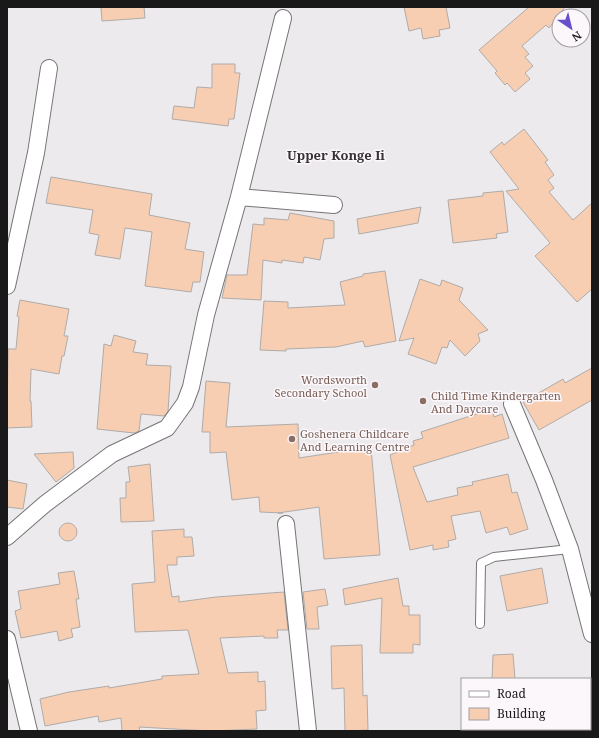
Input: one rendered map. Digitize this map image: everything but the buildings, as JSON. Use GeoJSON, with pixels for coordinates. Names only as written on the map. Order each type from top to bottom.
{"type":"FeatureCollection","features":[{"type":"Feature","properties":{"kind":"street"},"geometry":{"type":"LineString","coordinates":[[7,537],[45,504],[112,454],[158,433],[174,420],[185,403],[191,387],[206,315],[239,197],[284,18]]}},
{"type":"Feature","properties":{"kind":"street"},"geometry":{"type":"LineString","coordinates":[[7,286],[26,207],[47,94],[50,68]]}},
{"type":"Feature","properties":{"kind":"street"},"geometry":{"type":"LineString","coordinates":[[239,197],[334,205]]}},
{"type":"Feature","properties":{"kind":"street"},"geometry":{"type":"LineString","coordinates":[[512,404],[544,480],[570,550],[592,634]]}},
{"type":"Feature","properties":{"kind":"street"},"geometry":{"type":"LineString","coordinates":[[286,524],[308,731]]}},
{"type":"Feature","properties":{"kind":"street"},"geometry":{"type":"LineString","coordinates":[[7,640],[29,731]]}},
{"type":"Feature","properties":{"kind":"lane"},"geometry":{"type":"LineString","coordinates":[[480,624],[481,563],[494,557],[570,550]]}},
{"type":"Feature","properties":{"kind":"place","name":"Wordsworth Secondary School"},"geometry":{"type":"Point","coordinates":[375,385]}},
{"type":"Feature","properties":{"kind":"place","name":"Child Time Kindergarten And Daycare"},"geometry":{"type":"Point","coordinates":[423,401]}},
{"type":"Feature","properties":{"kind":"place","name":"Goshenera Childcare And Learning Centre"},"geometry":{"type":"Point","coordinates":[292,439]}},
{"type":"Feature","properties":{"kind":"district","name":"Upper Konge Ii"},"geometry":{"type":"Point","coordinates":[336,155]}}]}
